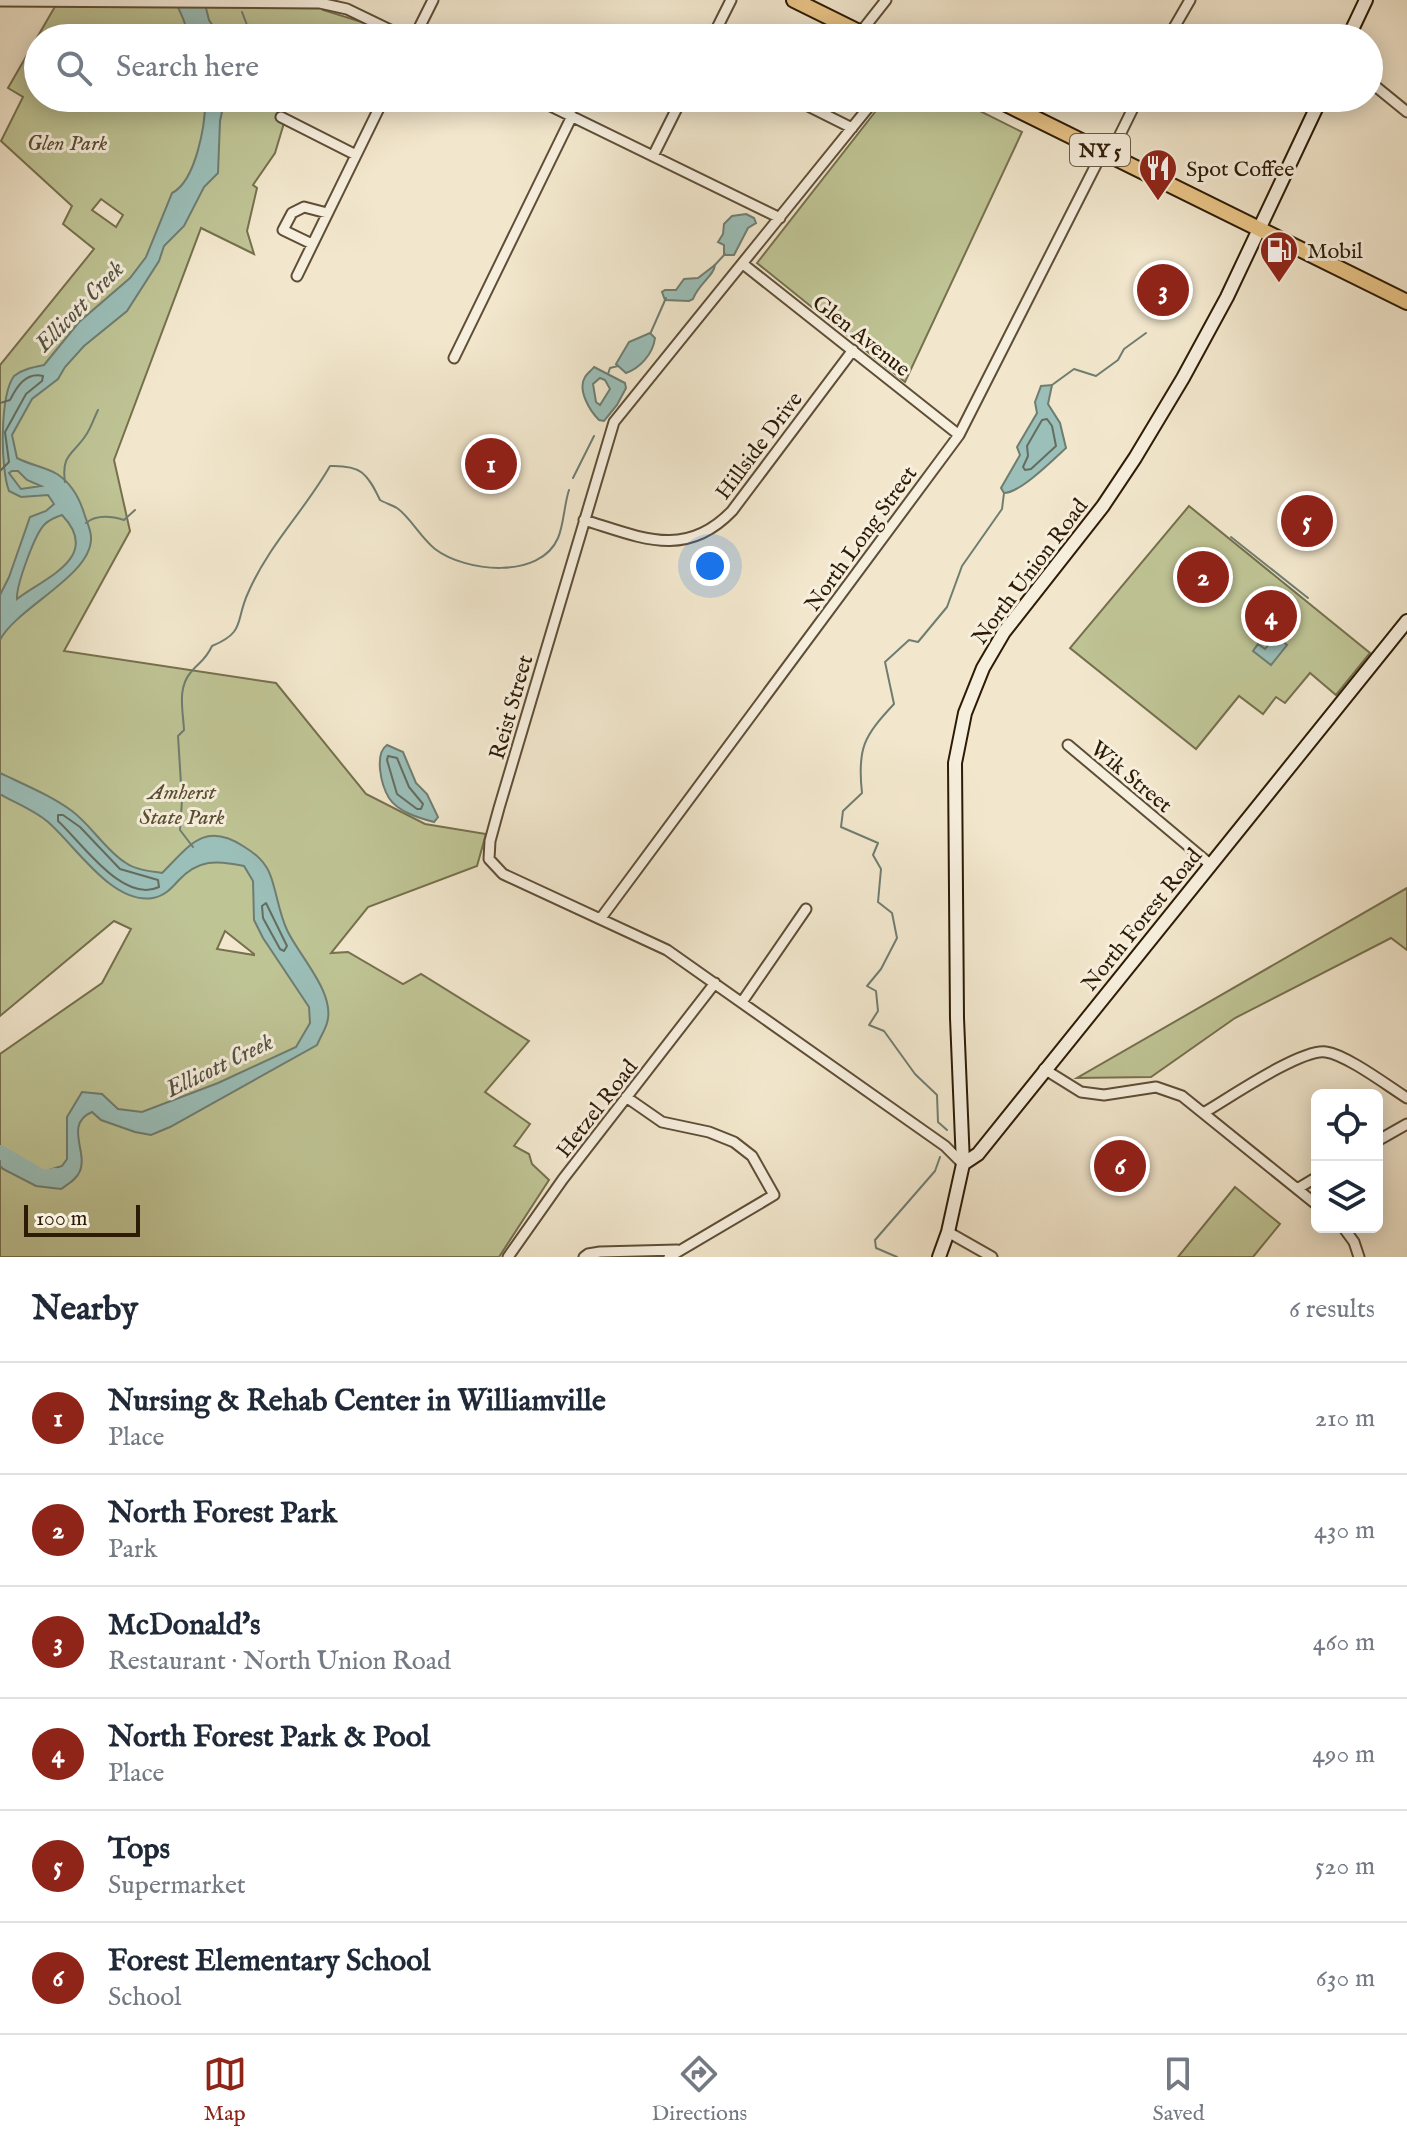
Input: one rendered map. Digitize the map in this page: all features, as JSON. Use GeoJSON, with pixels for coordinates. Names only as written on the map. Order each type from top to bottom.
{"type":"FeatureCollection","features":[{"type":"Feature","properties":{"kind":"main road"},"geometry":{"type":"LineString","coordinates":[[794,0],[843,24]]}},
{"type":"Feature","properties":{"kind":"main road"},"geometry":{"type":"LineString","coordinates":[[1355,24],[1366,0]]}},
{"type":"Feature","properties":{"kind":"main road","name":"NY 5"},"geometry":{"type":"LineString","coordinates":[[1023,112],[1407,302]]}},
{"type":"Feature","properties":{"kind":"main road","name":"North Union Road"},"geometry":{"type":"LineString","coordinates":[[963,1164],[957,1018],[955,763],[965,713],[983,668],[1004,632],[1082,534],[1135,458],[1220,310],[1315,112]]}},
{"type":"Feature","properties":{"kind":"main road","name":"North Forest Road"},"geometry":{"type":"LineString","coordinates":[[963,1164],[978,1154],[1407,621]]}},
{"type":"Feature","properties":{"kind":"main road"},"geometry":{"type":"LineString","coordinates":[[939,1257],[948,1232],[963,1164]]}},
{"type":"Feature","properties":{"kind":"street"},"geometry":{"type":"LineString","coordinates":[[421,24],[433,0]]}},
{"type":"Feature","properties":{"kind":"street"},"geometry":{"type":"LineString","coordinates":[[719,24],[731,0]]}},
{"type":"Feature","properties":{"kind":"street"},"geometry":{"type":"LineString","coordinates":[[872,24],[886,0]]}},
{"type":"Feature","properties":{"kind":"street"},"geometry":{"type":"LineString","coordinates":[[1176,24],[1190,0]]}},
{"type":"Feature","properties":{"kind":"street"},"geometry":{"type":"LineString","coordinates":[[0,1],[333,2],[378,24]]}},
{"type":"Feature","properties":{"kind":"street"},"geometry":{"type":"LineString","coordinates":[[1383,92],[1407,112]]}},
{"type":"Feature","properties":{"kind":"street"},"geometry":{"type":"LineString","coordinates":[[297,276],[377,112]]}},
{"type":"Feature","properties":{"kind":"street"},"geometry":{"type":"LineString","coordinates":[[564,112],[780,218]]}},
{"type":"Feature","properties":{"kind":"street"},"geometry":{"type":"LineString","coordinates":[[653,156],[675,112]]}},
{"type":"Feature","properties":{"kind":"street"},"geometry":{"type":"LineString","coordinates":[[820,112],[852,128]]}},
{"type":"Feature","properties":{"kind":"street","name":"Reist Street"},"geometry":{"type":"LineString","coordinates":[[865,112],[614,422],[493,830],[489,859],[503,874],[667,950],[945,1146],[963,1164]]}},
{"type":"Feature","properties":{"kind":"street","name":"North Long Street"},"geometry":{"type":"LineString","coordinates":[[601,918],[959,435],[1130,112]]}},
{"type":"Feature","properties":{"kind":"street"},"geometry":{"type":"LineString","coordinates":[[454,358],[572,116]]}},
{"type":"Feature","properties":{"kind":"street"},"geometry":{"type":"LineString","coordinates":[[281,117],[356,155]]}},
{"type":"Feature","properties":{"kind":"street"},"geometry":{"type":"LineString","coordinates":[[312,244],[283,230],[292,213],[304,207],[327,213]]}},
{"type":"Feature","properties":{"kind":"street","name":"Glen Avenue"},"geometry":{"type":"LineString","coordinates":[[743,264],[959,435]]}},
{"type":"Feature","properties":{"kind":"street","name":"Hillside Drive"},"geometry":{"type":"LineString","coordinates":[[584,520],[661,542],[685,540],[707,531],[732,511],[853,350]]}},
{"type":"Feature","properties":{"kind":"street","name":"Wik Street"},"geometry":{"type":"LineString","coordinates":[[1068,745],[1211,865]]}},
{"type":"Feature","properties":{"kind":"street"},"geometry":{"type":"LineString","coordinates":[[742,1002],[806,909]]}},
{"type":"Feature","properties":{"kind":"street","name":"Hetzel Road"},"geometry":{"type":"LineString","coordinates":[[508,1257],[563,1179],[715,983]]}},
{"type":"Feature","properties":{"kind":"street"},"geometry":{"type":"LineString","coordinates":[[1205,1112],[1302,1056],[1321,1051],[1336,1055],[1407,1098]]}},
{"type":"Feature","properties":{"kind":"street"},"geometry":{"type":"LineString","coordinates":[[1044,1069],[1081,1092],[1104,1095],[1156,1087],[1182,1096],[1311,1200]]}},
{"type":"Feature","properties":{"kind":"street"},"geometry":{"type":"LineString","coordinates":[[584,1257],[600,1252],[673,1254],[774,1195],[752,1156],[734,1142],[709,1132],[662,1122],[626,1097]]}},
{"type":"Feature","properties":{"kind":"street"},"geometry":{"type":"LineString","coordinates":[[1383,1137],[1406,1124]]}},
{"type":"Feature","properties":{"kind":"street"},"geometry":{"type":"LineString","coordinates":[[1297,1189],[1311,1181]]}},
{"type":"Feature","properties":{"kind":"street"},"geometry":{"type":"LineString","coordinates":[[948,1232],[992,1257]]}},
{"type":"Feature","properties":{"kind":"street"},"geometry":{"type":"LineString","coordinates":[[1347,1233],[1359,1257]]}},
{"type":"Feature","properties":{"kind":"green space"},"geometry":{"type":"Polygon","coordinates":[[[67,0],[328,0],[323,10],[365,23],[364,24],[45,24],[57,3],[67,0]]]}},
{"type":"Feature","properties":{"kind":"green space"},"geometry":{"type":"Polygon","coordinates":[[[24,60],[24,112],[281,112],[284,123],[275,153],[253,185],[257,188],[247,231],[254,254],[201,228],[114,460],[130,531],[64,651],[276,683],[366,794],[425,824],[486,834],[477,866],[368,907],[331,953],[348,952],[403,984],[421,974],[529,1041],[485,1092],[530,1124],[514,1146],[529,1154],[532,1164],[549,1180],[499,1257],[0,1257],[0,1054],[102,983],[131,929],[114,921],[0,1016],[0,365],[94,249],[63,224],[72,206],[1,141],[23,97],[8,88],[24,60]],[[101,199],[92,210],[116,227],[123,215],[101,199]],[[225,931],[217,949],[254,955],[225,931]]]}},
{"type":"Feature","properties":{"kind":"green space"},"geometry":{"type":"Polygon","coordinates":[[[875,112],[982,112],[1022,132],[905,382],[757,263],[875,112]]]}},
{"type":"Feature","properties":{"kind":"green space"},"geometry":{"type":"Polygon","coordinates":[[[1189,506],[1370,653],[1336,695],[1310,673],[1285,703],[1276,697],[1263,714],[1239,696],[1196,749],[1070,648],[1189,506]]]}},
{"type":"Feature","properties":{"kind":"green space"},"geometry":{"type":"Polygon","coordinates":[[[1407,888],[1407,950],[1391,938],[1235,1018],[1151,1077],[1077,1078],[1407,888]]]}},
{"type":"Feature","properties":{"kind":"green space"},"geometry":{"type":"Polygon","coordinates":[[[1235,1187],[1280,1224],[1253,1257],[1178,1257],[1235,1187]]]}},
{"type":"Feature","properties":{"kind":"water"},"geometry":{"type":"Polygon","coordinates":[[[175,0],[204,0],[212,24],[185,23],[175,0]]]}},
{"type":"Feature","properties":{"kind":"water"},"geometry":{"type":"Polygon","coordinates":[[[205,112],[222,112],[218,173],[204,187],[184,226],[164,246],[159,261],[127,311],[84,346],[58,379],[32,399],[12,435],[17,458],[57,474],[70,486],[82,507],[91,537],[88,551],[68,578],[22,615],[0,640],[0,595],[30,517],[54,504],[48,495],[21,497],[9,491],[4,466],[3,432],[9,385],[17,374],[44,365],[79,322],[130,278],[146,257],[172,193],[187,177],[201,136],[205,112]],[[18,471],[9,473],[21,489],[41,486],[27,480],[18,471]],[[62,515],[41,529],[23,572],[17,599],[65,564],[73,554],[76,543],[73,530],[62,515]]]}},
{"type":"Feature","properties":{"kind":"water"},"geometry":{"type":"Polygon","coordinates":[[[746,214],[756,223],[748,228],[734,255],[724,255],[724,245],[718,242],[724,224],[732,216],[746,214]]]}},
{"type":"Feature","properties":{"kind":"water"},"geometry":{"type":"Polygon","coordinates":[[[715,265],[693,299],[665,300],[662,292],[676,290],[684,279],[698,278],[715,265]]]}},
{"type":"Feature","properties":{"kind":"water"},"geometry":{"type":"Polygon","coordinates":[[[650,333],[655,338],[649,355],[626,373],[616,364],[629,342],[650,333]]]}},
{"type":"Feature","properties":{"kind":"water"},"geometry":{"type":"Polygon","coordinates":[[[594,367],[625,383],[626,388],[604,421],[595,416],[584,394],[583,382],[594,367]],[[600,378],[593,384],[596,402],[600,405],[610,389],[600,378]]]}},
{"type":"Feature","properties":{"kind":"water"},"geometry":{"type":"Polygon","coordinates":[[[1052,385],[1048,404],[1060,423],[1066,448],[1019,488],[1004,493],[1001,488],[1020,455],[1017,447],[1037,413],[1035,402],[1041,386],[1052,385]]]}},
{"type":"Feature","properties":{"kind":"water"},"geometry":{"type":"Polygon","coordinates":[[[1276,636],[1287,645],[1271,665],[1253,651],[1258,644],[1265,649],[1276,636]]]}},
{"type":"Feature","properties":{"kind":"water"},"geometry":{"type":"Polygon","coordinates":[[[387,745],[403,752],[416,783],[427,794],[438,817],[434,822],[403,811],[389,798],[381,778],[380,762],[387,745]]]}},
{"type":"Feature","properties":{"kind":"water"},"geometry":{"type":"Polygon","coordinates":[[[0,773],[72,811],[119,858],[139,869],[162,873],[189,846],[207,836],[229,839],[252,852],[269,872],[287,930],[315,975],[328,1011],[326,1026],[317,1045],[170,1127],[151,1135],[101,1120],[92,1112],[84,1117],[78,1131],[80,1171],[61,1189],[36,1186],[3,1169],[0,1166],[0,1152],[6,1161],[33,1175],[62,1166],[67,1159],[67,1117],[82,1092],[102,1094],[118,1109],[142,1112],[218,1083],[296,1047],[310,1023],[309,1007],[254,920],[253,881],[244,866],[217,862],[201,865],[185,874],[161,896],[138,898],[109,883],[48,822],[0,794],[0,773]]]}},
{"type":"Feature","properties":{"kind":"waterway"},"geometry":{"type":"LineString","coordinates":[[242,12],[247,24]]}},
{"type":"Feature","properties":{"kind":"waterway"},"geometry":{"type":"LineString","coordinates":[[713,267],[725,254]]}},
{"type":"Feature","properties":{"kind":"waterway"},"geometry":{"type":"LineString","coordinates":[[651,332],[666,298]]}},
{"type":"Feature","properties":{"kind":"waterway"},"geometry":{"type":"LineString","coordinates":[[1052,385],[1074,369],[1096,376],[1146,333]]}},
{"type":"Feature","properties":{"kind":"waterway"},"geometry":{"type":"LineString","coordinates":[[608,374],[610,368],[618,366]]}},
{"type":"Feature","properties":{"kind":"waterway"},"geometry":{"type":"LineString","coordinates":[[65,482],[66,460],[88,432],[98,410]]}},
{"type":"Feature","properties":{"kind":"waterway"},"geometry":{"type":"LineString","coordinates":[[573,478],[594,436]]}},
{"type":"Feature","properties":{"kind":"waterway"},"geometry":{"type":"LineString","coordinates":[[193,847],[180,830],[182,800],[178,736],[184,730],[184,685],[212,646],[235,630],[256,576],[330,466],[349,467],[362,472],[380,500],[402,512],[435,549],[448,557],[482,567],[519,566],[535,561],[549,551],[560,533],[569,490]]}},
{"type":"Feature","properties":{"kind":"waterway"},"geometry":{"type":"LineString","coordinates":[[947,1130],[938,1122],[937,1095],[915,1074],[884,1031],[869,1025],[878,1011],[876,991],[867,986],[881,969],[897,938],[892,913],[878,902],[881,869],[873,855],[878,843],[841,827],[843,811],[862,793],[862,754],[869,734],[894,704],[885,662],[909,640],[918,642],[947,607],[962,566],[1002,509],[1004,493]]}},
{"type":"Feature","properties":{"kind":"waterway"},"geometry":{"type":"LineString","coordinates":[[86,523],[104,517],[124,520],[135,510]]}},
{"type":"Feature","properties":{"kind":"waterway"},"geometry":{"type":"LineString","coordinates":[[1231,537],[1308,598]]}},
{"type":"Feature","properties":{"kind":"waterway","name":"Ellicott Creek"},"geometry":{"type":"LineString","coordinates":[[0,1152],[43,1177],[55,1175]]}},
{"type":"Feature","properties":{"kind":"waterway"},"geometry":{"type":"LineString","coordinates":[[897,1257],[876,1248],[875,1240],[935,1171],[940,1157]]}},
{"type":"Feature","properties":{"kind":"place","name":"Spot Coffee"},"geometry":{"type":"Point","coordinates":[1158,202]}},
{"type":"Feature","properties":{"kind":"place","name":"Mobil"},"geometry":{"type":"Point","coordinates":[1279,284]}},
{"type":"Feature","properties":{"kind":"place","name":"McDonald's"},"geometry":{"type":"Point","coordinates":[1163,290]}},
{"type":"Feature","properties":{"kind":"place","name":"Nursing & Rehab Center in Williamville"},"geometry":{"type":"Point","coordinates":[491,464]}},
{"type":"Feature","properties":{"kind":"place","name":"Tops"},"geometry":{"type":"Point","coordinates":[1307,521]}},
{"type":"Feature","properties":{"kind":"place","name":"North Forest Park"},"geometry":{"type":"Point","coordinates":[1203,577]}},
{"type":"Feature","properties":{"kind":"place","name":"North Forest Park & Pool"},"geometry":{"type":"Point","coordinates":[1271,616]}},
{"type":"Feature","properties":{"kind":"place","name":"Forest Elementary School"},"geometry":{"type":"Point","coordinates":[1120,1166]}},
{"type":"Feature","properties":{"kind":"park label","name":"Glen Park"},"geometry":{"type":"Point","coordinates":[67,142]}},
{"type":"Feature","properties":{"kind":"park label","name":"Amherst State Park"},"geometry":{"type":"Point","coordinates":[182,804]}}]}
